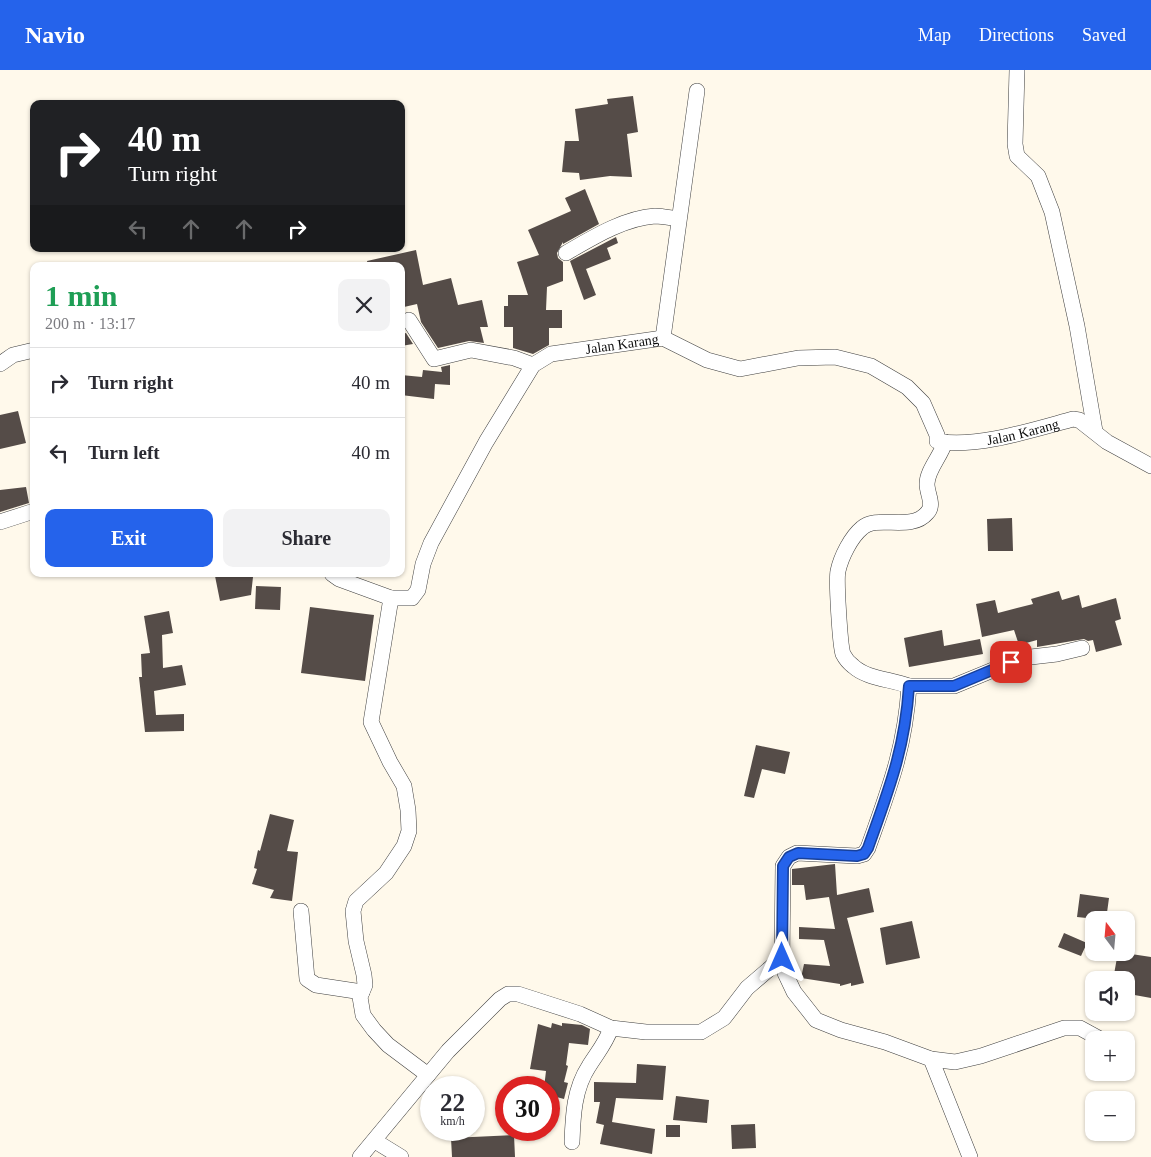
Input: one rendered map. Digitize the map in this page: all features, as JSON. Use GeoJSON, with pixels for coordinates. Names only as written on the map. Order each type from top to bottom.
{"type":"FeatureCollection","features":[{"type":"Feature","properties":{"kind":"street"},"geometry":{"type":"LineString","coordinates":[[1017,70],[1015,144],[1017,156],[1038,176],[1052,212],[1077,326],[1095,431]]}},
{"type":"Feature","properties":{"kind":"street"},"geometry":{"type":"LineString","coordinates":[[663,338],[678,219],[694,124],[697,91]]}},
{"type":"Feature","properties":{"kind":"street"},"geometry":{"type":"LineString","coordinates":[[566,253],[587,240],[634,220],[655,216],[678,219]]}},
{"type":"Feature","properties":{"kind":"street"},"geometry":{"type":"LineString","coordinates":[[409,320],[434,358],[471,350],[514,358],[534,365]]}},
{"type":"Feature","properties":{"kind":"street","name":"Jalan Karang"},"geometry":{"type":"LineString","coordinates":[[336,577],[391,598],[408,600],[416,594],[423,564],[431,543],[486,442],[534,365],[551,354],[663,338],[707,360],[740,369],[798,358],[835,357],[871,366],[907,387],[918,396],[938,435],[937,440],[968,442],[1023,432],[1073,419],[1079,420],[1107,442],[1151,466]]}},
{"type":"Feature","properties":{"kind":"street"},"geometry":{"type":"LineString","coordinates":[[0,364],[13,355],[30,351]]}},
{"type":"Feature","properties":{"kind":"street"},"geometry":{"type":"LineString","coordinates":[[945,442],[929,475],[927,484],[930,503],[927,514],[918,520],[904,523],[873,524],[861,528],[842,557],[837,572],[839,632],[844,655],[864,674],[909,686],[954,686],[1022,658],[1057,654],[1082,648]]}},
{"type":"Feature","properties":{"kind":"street"},"geometry":{"type":"LineString","coordinates":[[0,522],[30,512]]}},
{"type":"Feature","properties":{"kind":"street"},"geometry":{"type":"LineString","coordinates":[[391,598],[371,722],[404,786],[409,831],[404,846],[386,873],[356,901],[353,911],[356,941],[365,985],[360,997],[363,1015],[388,1045],[428,1074]]}},
{"type":"Feature","properties":{"kind":"street"},"geometry":{"type":"LineString","coordinates":[[909,686],[907,717],[900,756],[887,800],[864,854],[857,856],[798,853],[789,857],[783,866],[782,958],[784,973],[794,992],[816,1020],[931,1059],[955,1062],[1072,1027],[1086,1031]]}},
{"type":"Feature","properties":{"kind":"street"},"geometry":{"type":"LineString","coordinates":[[301,911],[307,979],[316,985],[362,992]]}},
{"type":"Feature","properties":{"kind":"street"},"geometry":{"type":"LineString","coordinates":[[360,1157],[428,1074],[500,999],[508,994],[518,994],[580,1014],[611,1028],[646,1032],[700,1032],[724,1018],[747,988],[782,958]]}},
{"type":"Feature","properties":{"kind":"street"},"geometry":{"type":"LineString","coordinates":[[572,1142],[574,1101],[589,1066],[600,1051],[611,1028]]}},
{"type":"Feature","properties":{"kind":"street"},"geometry":{"type":"LineString","coordinates":[[931,1059],[970,1157]]}},
{"type":"Feature","properties":{"kind":"street"},"geometry":{"type":"LineString","coordinates":[[375,1141],[401,1157]]}},
{"type":"Feature","properties":{"kind":"building"},"geometry":{"type":"Polygon","coordinates":[[[633,96],[638,132],[627,134],[632,177],[610,176],[580,180],[579,173],[562,172],[565,141],[579,141],[575,109],[608,104],[607,99],[633,96]]]}},
{"type":"Feature","properties":{"kind":"building"},"geometry":{"type":"Polygon","coordinates":[[[585,189],[599,224],[563,244],[563,242],[557,253],[558,258],[563,262],[563,281],[547,287],[546,310],[562,310],[562,328],[549,328],[549,345],[533,354],[513,348],[513,327],[504,327],[504,306],[508,306],[508,295],[528,295],[517,262],[539,255],[528,230],[571,211],[565,198],[585,189]]]}},
{"type":"Feature","properties":{"kind":"building"},"geometry":{"type":"Polygon","coordinates":[[[616,237],[618,243],[607,248],[611,259],[586,269],[596,295],[584,300],[570,261],[616,237]]]}},
{"type":"Feature","properties":{"kind":"building"},"geometry":{"type":"Polygon","coordinates":[[[416,250],[423,285],[451,278],[458,305],[482,300],[488,327],[480,327],[484,343],[469,341],[438,348],[421,322],[417,304],[405,307],[405,262],[367,261],[416,250]]]}},
{"type":"Feature","properties":{"kind":"building"},"geometry":{"type":"Polygon","coordinates":[[[406,333],[413,344],[405,345],[406,333]]]}},
{"type":"Feature","properties":{"kind":"building"},"geometry":{"type":"Polygon","coordinates":[[[450,365],[450,385],[435,384],[434,399],[405,395],[405,375],[422,377],[423,370],[442,372],[441,367],[450,365]]]}},
{"type":"Feature","properties":{"kind":"building"},"geometry":{"type":"Polygon","coordinates":[[[18,411],[26,443],[0,449],[0,415],[18,411]]]}},
{"type":"Feature","properties":{"kind":"building"},"geometry":{"type":"Polygon","coordinates":[[[26,487],[29,503],[0,512],[0,490],[26,487]]]}},
{"type":"Feature","properties":{"kind":"building"},"geometry":{"type":"Polygon","coordinates":[[[1012,518],[1013,551],[988,551],[987,519],[1012,518]]]}},
{"type":"Feature","properties":{"kind":"building"},"geometry":{"type":"Polygon","coordinates":[[[215,577],[253,577],[251,595],[220,601],[215,577]]]}},
{"type":"Feature","properties":{"kind":"building"},"geometry":{"type":"Polygon","coordinates":[[[256,586],[281,587],[280,610],[255,609],[256,586]]]}},
{"type":"Feature","properties":{"kind":"building"},"geometry":{"type":"Polygon","coordinates":[[[1059,591],[1062,600],[1079,595],[1082,608],[1116,598],[1121,619],[1115,621],[1122,645],[1096,652],[1093,640],[1088,641],[1084,639],[1037,647],[1037,640],[1019,645],[1014,630],[982,637],[976,604],[995,600],[998,613],[1033,604],[1031,599],[1059,591]]]}},
{"type":"Feature","properties":{"kind":"building"},"geometry":{"type":"Polygon","coordinates":[[[310,607],[374,615],[365,681],[301,673],[310,607]]]}},
{"type":"Feature","properties":{"kind":"building"},"geometry":{"type":"Polygon","coordinates":[[[169,611],[173,633],[162,635],[163,668],[182,665],[186,685],[154,691],[156,715],[184,714],[184,731],[145,732],[139,677],[142,677],[141,654],[150,653],[144,616],[169,611]]]}},
{"type":"Feature","properties":{"kind":"building"},"geometry":{"type":"Polygon","coordinates":[[[942,630],[944,646],[980,639],[983,654],[909,667],[904,638],[942,630]]]}},
{"type":"Feature","properties":{"kind":"building"},"geometry":{"type":"Polygon","coordinates":[[[756,745],[790,752],[785,774],[762,769],[754,798],[744,796],[756,745]]]}},
{"type":"Feature","properties":{"kind":"building"},"geometry":{"type":"Polygon","coordinates":[[[270,814],[294,820],[287,851],[298,852],[292,901],[270,898],[274,890],[252,884],[257,869],[254,868],[258,850],[260,851],[270,814]]]}},
{"type":"Feature","properties":{"kind":"building"},"geometry":{"type":"Polygon","coordinates":[[[835,864],[837,895],[869,888],[874,912],[847,918],[864,983],[851,986],[851,983],[840,986],[840,984],[801,978],[804,964],[830,966],[824,940],[799,939],[799,927],[835,929],[829,897],[806,900],[804,885],[792,885],[792,869],[835,864]]]}},
{"type":"Feature","properties":{"kind":"building"},"geometry":{"type":"Polygon","coordinates":[[[1080,894],[1109,898],[1107,911],[1085,911],[1085,918],[1077,917],[1080,894]]]}},
{"type":"Feature","properties":{"kind":"building"},"geometry":{"type":"Polygon","coordinates":[[[912,921],[920,958],[886,965],[880,928],[912,921]]]}},
{"type":"Feature","properties":{"kind":"building"},"geometry":{"type":"Polygon","coordinates":[[[1064,933],[1085,942],[1081,956],[1058,947],[1064,933]]]}},
{"type":"Feature","properties":{"kind":"building"},"geometry":{"type":"Polygon","coordinates":[[[1135,955],[1151,957],[1151,998],[1135,995],[1135,971],[1115,971],[1116,961],[1135,961],[1135,955]]]}},
{"type":"Feature","properties":{"kind":"building"},"geometry":{"type":"Polygon","coordinates":[[[552,1023],[562,1026],[562,1023],[582,1025],[590,1029],[588,1045],[569,1043],[566,1065],[568,1066],[564,1082],[568,1083],[564,1099],[560,1098],[560,1076],[545,1076],[546,1071],[530,1069],[538,1024],[551,1028],[552,1023]]]}},
{"type":"Feature","properties":{"kind":"building"},"geometry":{"type":"Polygon","coordinates":[[[637,1064],[666,1066],[663,1100],[616,1098],[612,1122],[655,1129],[652,1154],[600,1144],[604,1125],[596,1123],[600,1102],[594,1102],[594,1082],[636,1083],[637,1064]]]}},
{"type":"Feature","properties":{"kind":"building"},"geometry":{"type":"Polygon","coordinates":[[[676,1096],[709,1100],[707,1123],[673,1120],[676,1096]]]}},
{"type":"Feature","properties":{"kind":"building"},"geometry":{"type":"Polygon","coordinates":[[[755,1124],[756,1148],[732,1149],[731,1125],[755,1124]]]}},
{"type":"Feature","properties":{"kind":"building"},"geometry":{"type":"Polygon","coordinates":[[[666,1125],[680,1125],[680,1137],[666,1137],[666,1125]]]}},
{"type":"Feature","properties":{"kind":"building"},"geometry":{"type":"Polygon","coordinates":[[[485,1136],[495,1136],[495,1141],[514,1141],[515,1157],[452,1157],[451,1141],[485,1141],[485,1136]]]}},
{"type":"Feature","properties":{"kind":"route"},"geometry":{"type":"LineString","coordinates":[[782,958],[783,866],[789,857],[798,853],[857,856],[864,854],[887,800],[902,748],[909,686],[937,688],[954,686],[1011,662]]}}]}
